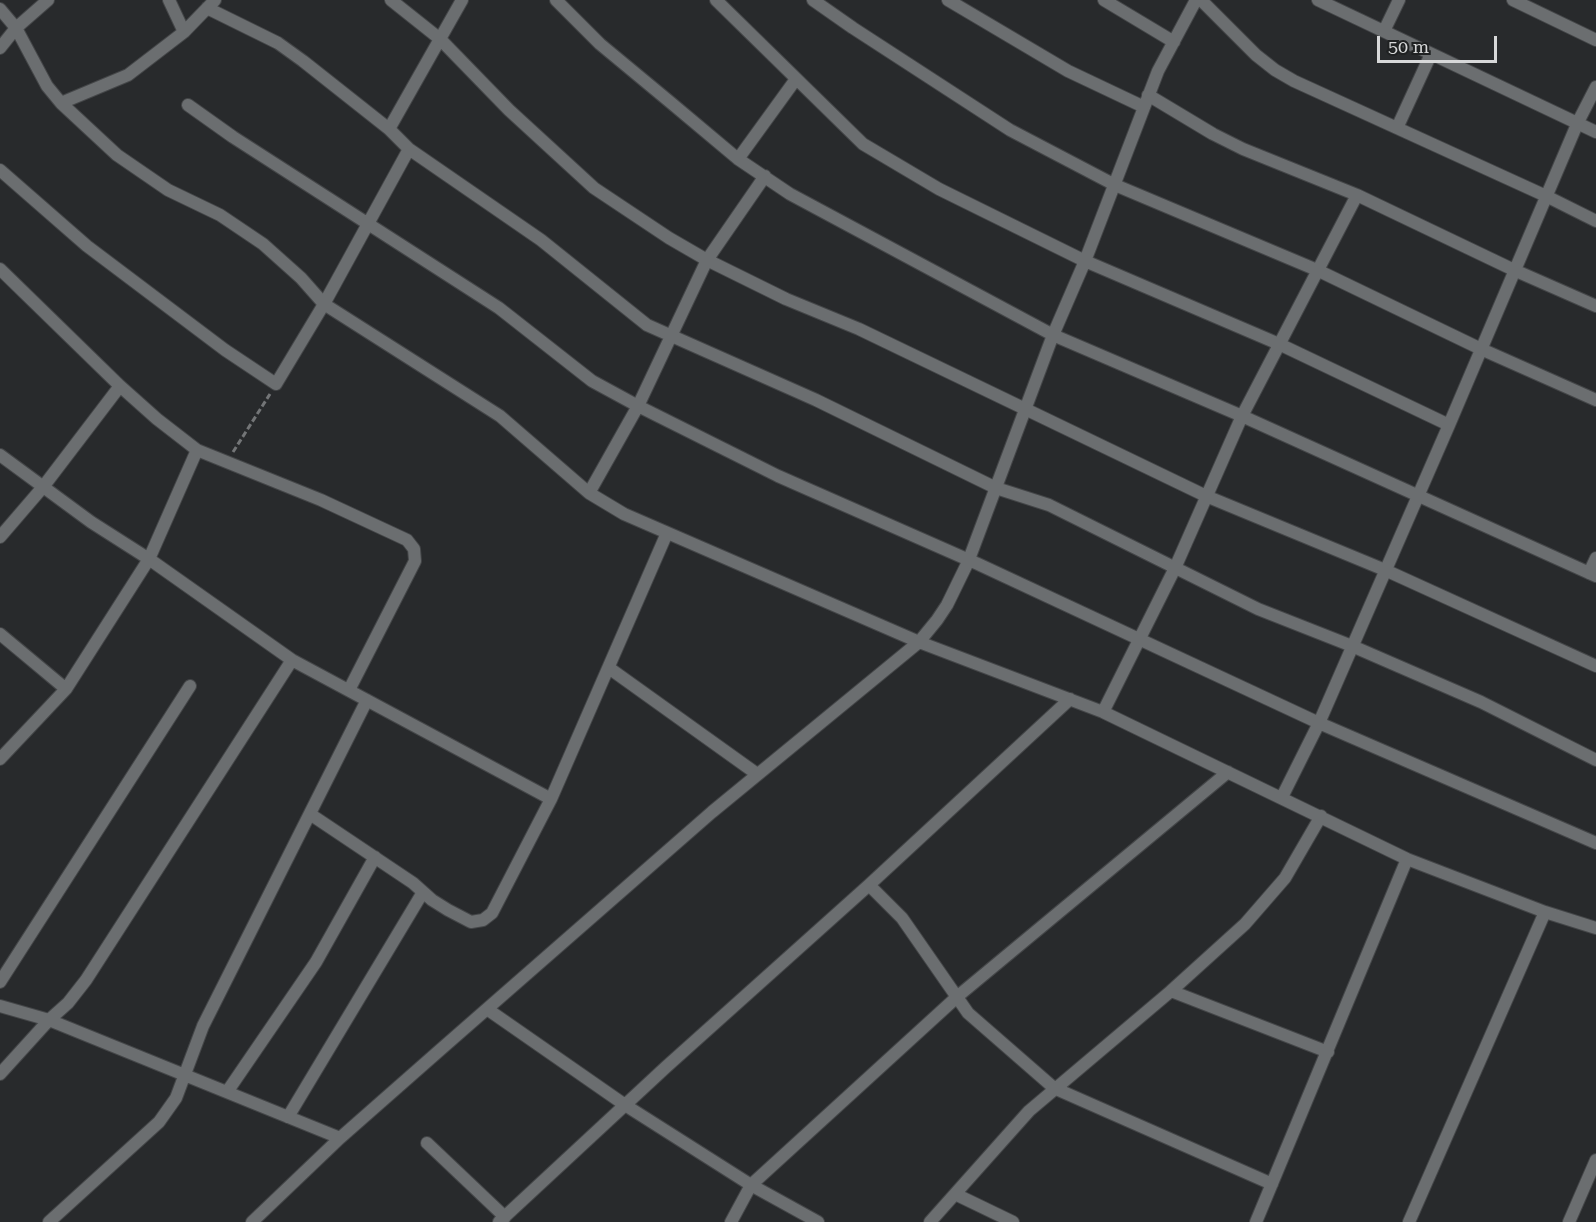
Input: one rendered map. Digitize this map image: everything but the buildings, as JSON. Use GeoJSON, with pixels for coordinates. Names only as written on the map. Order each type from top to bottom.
{"type":"FeatureCollection","features":[{"type":"Feature","properties":{"kind":"street"},"geometry":{"type":"LineString","coordinates":[[0,48],[16,28],[48,0]]}},
{"type":"Feature","properties":{"kind":"street"},"geometry":{"type":"LineString","coordinates":[[169,0],[184,32]]}},
{"type":"Feature","properties":{"kind":"street"},"geometry":{"type":"LineString","coordinates":[[391,0],[440,39],[509,110],[594,188],[669,238],[707,260],[786,299],[859,328],[1206,495],[1385,570],[1596,666]]}},
{"type":"Feature","properties":{"kind":"street"},"geometry":{"type":"LineString","coordinates":[[388,129],[462,0]]}},
{"type":"Feature","properties":{"kind":"street"},"geometry":{"type":"LineString","coordinates":[[556,0],[600,44],[738,159],[790,194],[1053,335],[1242,416],[1593,574],[1596,558]]}},
{"type":"Feature","properties":{"kind":"street"},"geometry":{"type":"LineString","coordinates":[[716,0],[863,144],[939,189],[1085,261],[1279,344],[1449,425]]}},
{"type":"Feature","properties":{"kind":"street"},"geometry":{"type":"LineString","coordinates":[[813,0],[1010,130],[1115,185],[1317,270],[1481,349],[1596,400]]}},
{"type":"Feature","properties":{"kind":"street"},"geometry":{"type":"LineString","coordinates":[[948,0],[1068,71],[1146,101],[1243,149],[1357,195],[1514,270],[1596,306]]}},
{"type":"Feature","properties":{"kind":"street"},"geometry":{"type":"LineString","coordinates":[[1104,0],[1174,42]]}},
{"type":"Feature","properties":{"kind":"street"},"geometry":{"type":"LineString","coordinates":[[252,1222],[340,1138],[757,774],[919,642],[947,605],[968,562],[1053,335],[1085,261],[1158,71],[1196,0]]}},
{"type":"Feature","properties":{"kind":"street"},"geometry":{"type":"LineString","coordinates":[[1201,0],[1248,48],[1275,70],[1294,81],[1546,196],[1596,222]]}},
{"type":"Feature","properties":{"kind":"street"},"geometry":{"type":"LineString","coordinates":[[1318,0],[1596,132]]}},
{"type":"Feature","properties":{"kind":"street"},"geometry":{"type":"LineString","coordinates":[[1384,31],[1399,0]]}},
{"type":"Feature","properties":{"kind":"street"},"geometry":{"type":"LineString","coordinates":[[1513,0],[1596,40]]}},
{"type":"Feature","properties":{"kind":"street"},"geometry":{"type":"LineString","coordinates":[[61,104],[128,75],[184,32],[211,4],[278,43],[331,82],[409,149],[541,240],[647,325],[816,400],[996,488],[1049,505],[1258,609],[1352,646],[1481,702],[1596,760]]}},
{"type":"Feature","properties":{"kind":"street"},"geometry":{"type":"LineString","coordinates":[[0,9],[16,28],[47,86],[61,104],[117,155],[168,190],[220,215],[263,244],[301,278],[324,304],[500,416],[589,493],[624,514],[919,642],[1102,712],[1407,859],[1545,912],[1596,928]]}},
{"type":"Feature","properties":{"kind":"street"},"geometry":{"type":"LineString","coordinates":[[1397,128],[1431,54]]}},
{"type":"Feature","properties":{"kind":"street"},"geometry":{"type":"LineString","coordinates":[[738,159],[796,79]]}},
{"type":"Feature","properties":{"kind":"street"},"geometry":{"type":"LineString","coordinates":[[1282,797],[1319,723],[1578,122],[1596,87]]}},
{"type":"Feature","properties":{"kind":"street"},"geometry":{"type":"LineString","coordinates":[[188,105],[233,137],[499,308],[592,381],[638,406],[778,476],[968,562],[978,564],[1319,723],[1596,843]]}},
{"type":"Feature","properties":{"kind":"street"},"geometry":{"type":"LineString","coordinates":[[0,170],[87,246],[225,350],[276,384],[324,304],[409,149]]}},
{"type":"Feature","properties":{"kind":"street"},"geometry":{"type":"LineString","coordinates":[[589,493],[638,406],[707,260],[765,176]]}},
{"type":"Feature","properties":{"kind":"street"},"geometry":{"type":"LineString","coordinates":[[1102,712],[1174,568],[1242,416],[1357,195]]}},
{"type":"Feature","properties":{"kind":"street"},"geometry":{"type":"LineString","coordinates":[[0,269],[120,386],[197,450],[321,500],[407,540],[414,549],[415,561],[349,690]]}},
{"type":"Feature","properties":{"kind":"street"},"geometry":{"type":"LineString","coordinates":[[0,537],[43,487],[120,386]]}},
{"type":"Feature","properties":{"kind":"street"},"geometry":{"type":"LineString","coordinates":[[0,759],[66,689],[149,559],[197,450]]}},
{"type":"Feature","properties":{"kind":"street"},"geometry":{"type":"LineString","coordinates":[[0,455],[91,522],[149,559],[292,660],[551,799]]}},
{"type":"Feature","properties":{"kind":"street"},"geometry":{"type":"LineString","coordinates":[[310,814],[375,857],[432,900],[471,922],[483,920],[492,913],[551,799],[667,533]]}},
{"type":"Feature","properties":{"kind":"street"},"geometry":{"type":"LineString","coordinates":[[0,654],[5,638],[66,689]]}},
{"type":"Feature","properties":{"kind":"street"},"geometry":{"type":"LineString","coordinates":[[0,1074],[49,1020],[68,1003],[86,980],[292,660]]}},
{"type":"Feature","properties":{"kind":"street"},"geometry":{"type":"LineString","coordinates":[[609,668],[757,774]]}},
{"type":"Feature","properties":{"kind":"street"},"geometry":{"type":"LineString","coordinates":[[0,982],[190,686]]}},
{"type":"Feature","properties":{"kind":"street"},"geometry":{"type":"LineString","coordinates":[[428,1143],[502,1220],[1070,699]]}},
{"type":"Feature","properties":{"kind":"street"},"geometry":{"type":"LineString","coordinates":[[49,1222],[159,1122],[176,1098],[208,1016],[367,700]]}},
{"type":"Feature","properties":{"kind":"street"},"geometry":{"type":"LineString","coordinates":[[731,1222],[751,1185],[958,996],[1228,772]]}},
{"type":"Feature","properties":{"kind":"street"},"geometry":{"type":"LineString","coordinates":[[930,1222],[1029,1111],[1171,991],[1245,924],[1285,878],[1321,816]]}},
{"type":"Feature","properties":{"kind":"street"},"geometry":{"type":"LineString","coordinates":[[227,1092],[316,962],[375,857]]}},
{"type":"Feature","properties":{"kind":"street"},"geometry":{"type":"LineString","coordinates":[[1256,1222],[1407,859]]}},
{"type":"Feature","properties":{"kind":"street"},"geometry":{"type":"LineString","coordinates":[[869,885],[902,918],[968,1013],[1054,1088],[1272,1184]]}},
{"type":"Feature","properties":{"kind":"street"},"geometry":{"type":"LineString","coordinates":[[288,1117],[423,892]]}},
{"type":"Feature","properties":{"kind":"street"},"geometry":{"type":"LineString","coordinates":[[1409,1222],[1545,912]]}},
{"type":"Feature","properties":{"kind":"street"},"geometry":{"type":"LineString","coordinates":[[1171,991],[1328,1052]]}},
{"type":"Feature","properties":{"kind":"street"},"geometry":{"type":"LineString","coordinates":[[0,1006],[49,1020],[340,1138]]}},
{"type":"Feature","properties":{"kind":"street"},"geometry":{"type":"LineString","coordinates":[[487,1009],[625,1105],[751,1185],[818,1222]]}},
{"type":"Feature","properties":{"kind":"street"},"geometry":{"type":"LineString","coordinates":[[1569,1222],[1596,1160]]}},
{"type":"Feature","properties":{"kind":"street"},"geometry":{"type":"LineString","coordinates":[[955,1194],[1013,1222]]}},
{"type":"Feature","properties":{"kind":"path"},"geometry":{"type":"LineString","coordinates":[[227,461],[276,384]]}}]}
